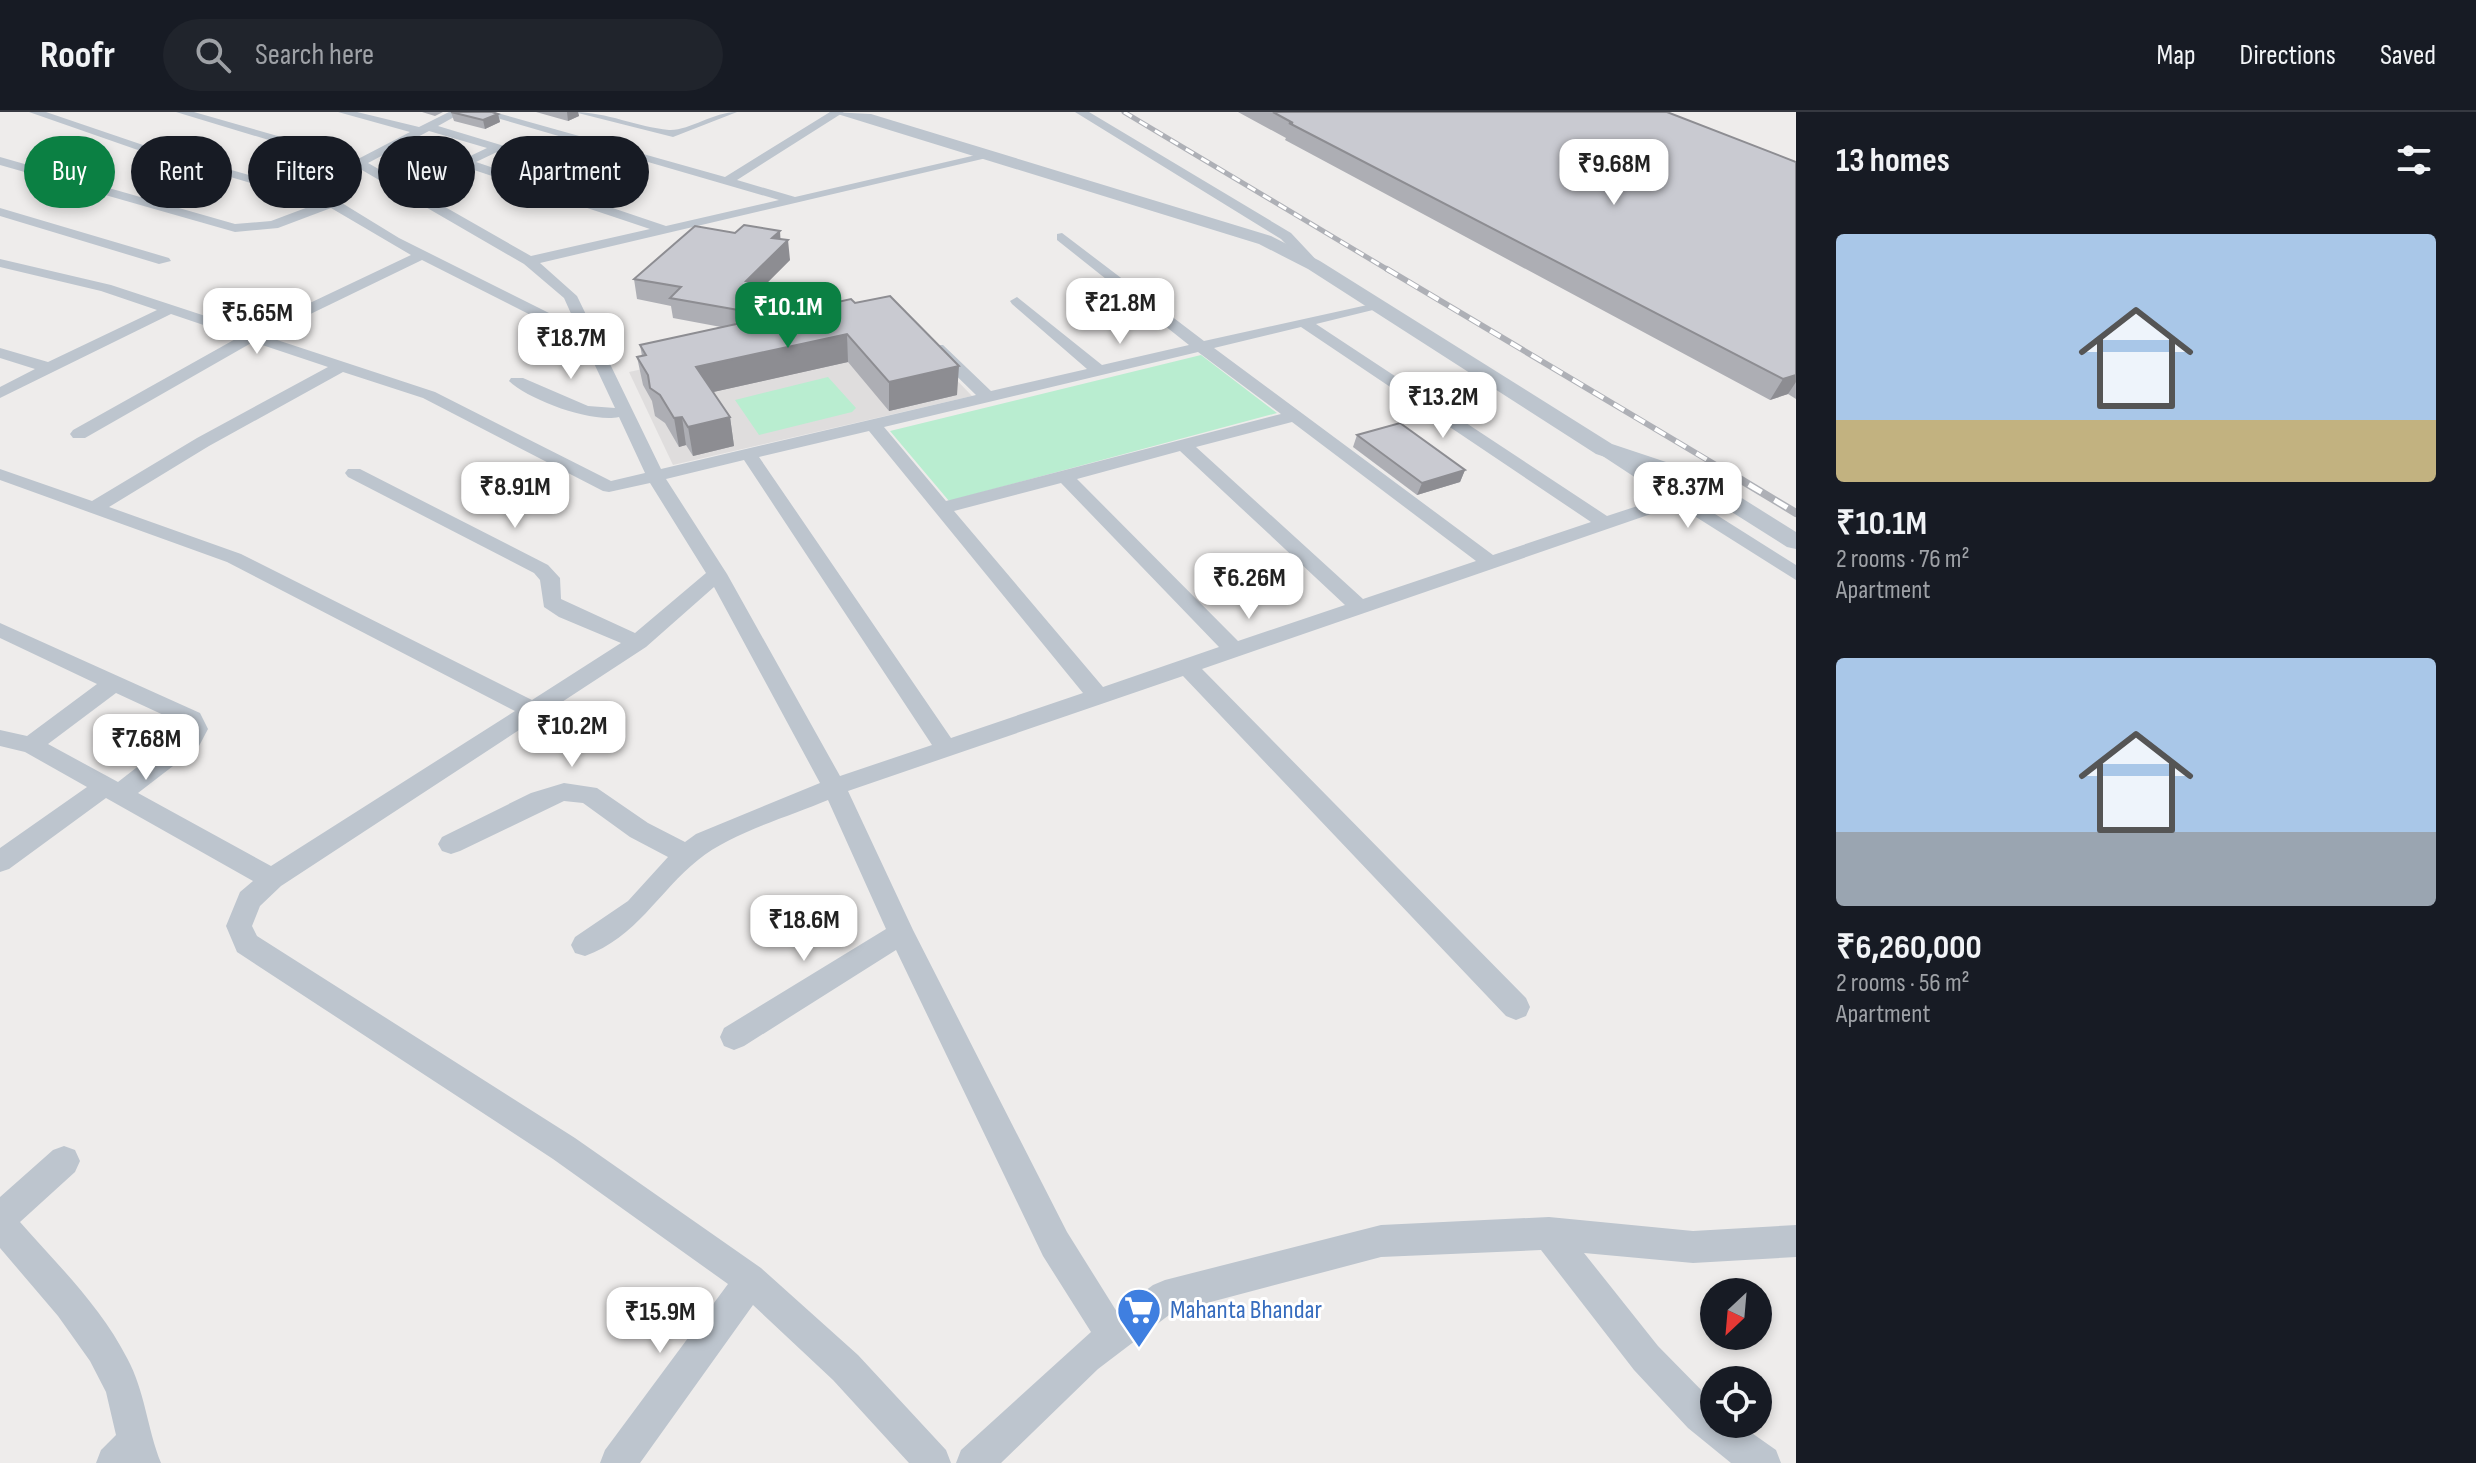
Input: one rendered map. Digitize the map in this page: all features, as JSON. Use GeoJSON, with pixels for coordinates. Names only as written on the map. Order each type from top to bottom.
{"type":"FeatureCollection","features":[{"type":"Feature","properties":{"kind":"street"},"geometry":{"type":"LineString","coordinates":[[35,112],[248,179]]}},
{"type":"Feature","properties":{"kind":"street"},"geometry":{"type":"LineString","coordinates":[[182,112],[270,136]]}},
{"type":"Feature","properties":{"kind":"street"},"geometry":{"type":"LineString","coordinates":[[344,112],[491,145]]}},
{"type":"Feature","properties":{"kind":"street"},"geometry":{"type":"LineString","coordinates":[[362,161],[457,112]]}},
{"type":"Feature","properties":{"kind":"street"},"geometry":{"type":"LineString","coordinates":[[482,112],[566,136]]}},
{"type":"Feature","properties":{"kind":"street"},"geometry":{"type":"LineString","coordinates":[[580,112],[663,133],[673,139],[675,145],[649,158]]}},
{"type":"Feature","properties":{"kind":"street"},"geometry":{"type":"LineString","coordinates":[[663,133],[681,132],[731,112]]}},
{"type":"Feature","properties":{"kind":"street"},"geometry":{"type":"LineString","coordinates":[[725,182],[838,112],[871,115],[989,156],[1265,240],[1314,265],[1796,574]]}},
{"type":"Feature","properties":{"kind":"street"},"geometry":{"type":"LineString","coordinates":[[1081,112],[1286,236],[1314,265]]}},
{"type":"Feature","properties":{"kind":"street"},"geometry":{"type":"LineString","coordinates":[[491,150],[466,163],[491,171]]}},
{"type":"Feature","properties":{"kind":"street"},"geometry":{"type":"LineString","coordinates":[[529,261],[989,156]]}},
{"type":"Feature","properties":{"kind":"street"},"geometry":{"type":"LineString","coordinates":[[649,160],[797,201]]}},
{"type":"Feature","properties":{"kind":"street"},"geometry":{"type":"LineString","coordinates":[[0,161],[235,228],[263,228],[318,208]]}},
{"type":"Feature","properties":{"kind":"street"},"geometry":{"type":"LineString","coordinates":[[362,165],[529,261],[570,296],[656,477],[717,574],[834,787],[901,933],[1055,1244],[1113,1336]]}},
{"type":"Feature","properties":{"kind":"street"},"geometry":{"type":"LineString","coordinates":[[341,208],[422,255],[589,339]]}},
{"type":"Feature","properties":{"kind":"street"},"geometry":{"type":"LineString","coordinates":[[601,208],[667,230]]}},
{"type":"Feature","properties":{"kind":"street"},"geometry":{"type":"LineString","coordinates":[[0,212],[164,261]]}},
{"type":"Feature","properties":{"kind":"street"},"geometry":{"type":"LineString","coordinates":[[1062,237],[1202,347],[1490,562]]}},
{"type":"Feature","properties":{"kind":"street"},"geometry":{"type":"LineString","coordinates":[[79,434],[252,336],[422,255]]}},
{"type":"Feature","properties":{"kind":"street"},"geometry":{"type":"LineString","coordinates":[[0,263],[106,288],[172,308],[429,395],[609,487],[1376,305]]}},
{"type":"Feature","properties":{"kind":"street"},"geometry":{"type":"LineString","coordinates":[[1017,301],[1099,371]]}},
{"type":"Feature","properties":{"kind":"street"},"geometry":{"type":"LineString","coordinates":[[0,393],[172,308]]}},
{"type":"Feature","properties":{"kind":"street"},"geometry":{"type":"LineString","coordinates":[[1303,322],[1605,523]]}},
{"type":"Feature","properties":{"kind":"street"},"geometry":{"type":"LineString","coordinates":[[927,338],[988,398]]}},
{"type":"Feature","properties":{"kind":"street"},"geometry":{"type":"LineString","coordinates":[[0,353],[49,368]]}},
{"type":"Feature","properties":{"kind":"street"},"geometry":{"type":"LineString","coordinates":[[95,507],[203,442],[342,366]]}},
{"type":"Feature","properties":{"kind":"street"},"geometry":{"type":"LineString","coordinates":[[517,381],[599,414],[625,411]]}},
{"type":"Feature","properties":{"kind":"street"},"geometry":{"type":"LineString","coordinates":[[943,508],[1295,416]]}},
{"type":"Feature","properties":{"kind":"street"},"geometry":{"type":"LineString","coordinates":[[878,422],[943,508],[1098,696]]}},
{"type":"Feature","properties":{"kind":"street"},"geometry":{"type":"LineString","coordinates":[[1184,446],[1360,607]]}},
{"type":"Feature","properties":{"kind":"street"},"geometry":{"type":"LineString","coordinates":[[1604,449],[1697,480],[1796,542]]}},
{"type":"Feature","properties":{"kind":"street"},"geometry":{"type":"LineString","coordinates":[[752,452],[946,748]]}},
{"type":"Feature","properties":{"kind":"street"},"geometry":{"type":"LineString","coordinates":[[354,473],[541,569],[550,578],[551,602],[566,612],[638,642]]}},
{"type":"Feature","properties":{"kind":"street"},"geometry":{"type":"LineString","coordinates":[[0,474],[234,558],[532,710]]}},
{"type":"Feature","properties":{"kind":"street"},"geometry":{"type":"LineString","coordinates":[[1066,478],[1234,650]]}},
{"type":"Feature","properties":{"kind":"street"},"geometry":{"type":"LineString","coordinates":[[585,945],[637,909],[686,855],[705,841],[834,787],[1679,498]]}},
{"type":"Feature","properties":{"kind":"street"},"geometry":{"type":"LineString","coordinates":[[717,574],[638,642],[272,879],[249,900],[239,926],[247,944],[605,1175],[750,1282],[860,1380],[933,1463]]}},
{"type":"Feature","properties":{"kind":"street"},"geometry":{"type":"LineString","coordinates":[[0,630],[192,719],[197,729],[191,740],[0,862]]}},
{"type":"Feature","properties":{"kind":"street"},"geometry":{"type":"LineString","coordinates":[[1186,666],[1516,1007]]}},
{"type":"Feature","properties":{"kind":"street"},"geometry":{"type":"LineString","coordinates":[[12,744],[114,683]]}},
{"type":"Feature","properties":{"kind":"street"},"geometry":{"type":"LineString","coordinates":[[12,744],[112,791],[272,879]]}},
{"type":"Feature","properties":{"kind":"street"},"geometry":{"type":"LineString","coordinates":[[451,844],[540,800],[564,792],[588,794],[639,830],[686,855]]}},
{"type":"Feature","properties":{"kind":"street"},"geometry":{"type":"LineString","coordinates":[[734,1037],[901,933]]}},
{"type":"Feature","properties":{"kind":"street"},"geometry":{"type":"LineString","coordinates":[[64,1161],[0,1221],[103,1348],[124,1392],[130,1456]]}},
{"type":"Feature","properties":{"kind":"street"},"geometry":{"type":"LineString","coordinates":[[1549,1233],[1647,1363],[1737,1447],[1763,1463]]}},
{"type":"Feature","properties":{"kind":"street"},"geometry":{"type":"LineString","coordinates":[[974,1463],[1086,1357],[1165,1297],[1381,1241],[1549,1233],[1693,1247],[1796,1241]]}},
{"type":"Feature","properties":{"kind":"street"},"geometry":{"type":"LineString","coordinates":[[618,1463],[750,1282]]}},
{"type":"Feature","properties":{"kind":"shaded area"},"geometry":{"type":"Polygon","coordinates":[[[893,314],[972,396],[673,465],[629,372],[893,314]]]}},
{"type":"Feature","properties":{"kind":"green space"},"geometry":{"type":"Polygon","coordinates":[[[1201,355],[1277,413],[949,501],[890,431],[1201,355]]]}},
{"type":"Feature","properties":{"kind":"green space"},"geometry":{"type":"Polygon","coordinates":[[[828,377],[856,408],[852,412],[759,435],[735,400],[828,377]]]}},
{"type":"Feature","properties":{"kind":"building"},"geometry":{"type":"Polygon","coordinates":[[[451,112],[492,112],[498,114],[483,120],[451,112]]]}},
{"type":"Feature","properties":{"kind":"building"},"geometry":{"type":"Polygon","coordinates":[[[1273,112],[1667,112],[1796,162],[1796,375],[1783,379],[1273,112]]]}},
{"type":"Feature","properties":{"kind":"building"},"geometry":{"type":"Polygon","coordinates":[[[744,225],[780,231],[772,238],[788,240],[746,281],[806,292],[786,313],[773,316],[670,298],[681,287],[634,279],[695,226],[735,233],[744,225]]]}},
{"type":"Feature","properties":{"kind":"building"},"geometry":{"type":"Polygon","coordinates":[[[890,296],[959,366],[889,382],[847,334],[696,367],[730,417],[688,427],[682,417],[674,418],[660,395],[650,388],[648,375],[637,357],[646,355],[640,345],[851,299],[855,303],[890,296]]]}},
{"type":"Feature","properties":{"kind":"building"},"geometry":{"type":"Polygon","coordinates":[[[1400,423],[1465,470],[1422,483],[1357,435],[1400,423]]]}},
{"type":"Feature","properties":{"kind":"railway"},"geometry":{"type":"LineString","coordinates":[[1124,112],[1390,271]]}},
{"type":"Feature","properties":{"kind":"railway"},"geometry":{"type":"LineString","coordinates":[[1387,269],[1726,471]]}},
{"type":"Feature","properties":{"kind":"railway"},"geometry":{"type":"LineString","coordinates":[[1723,469],[1796,513]]}},
{"type":"Feature","properties":{"kind":"place","name":"Mahanta Bhandar"},"geometry":{"type":"Point","coordinates":[1139,1349]}}]}
